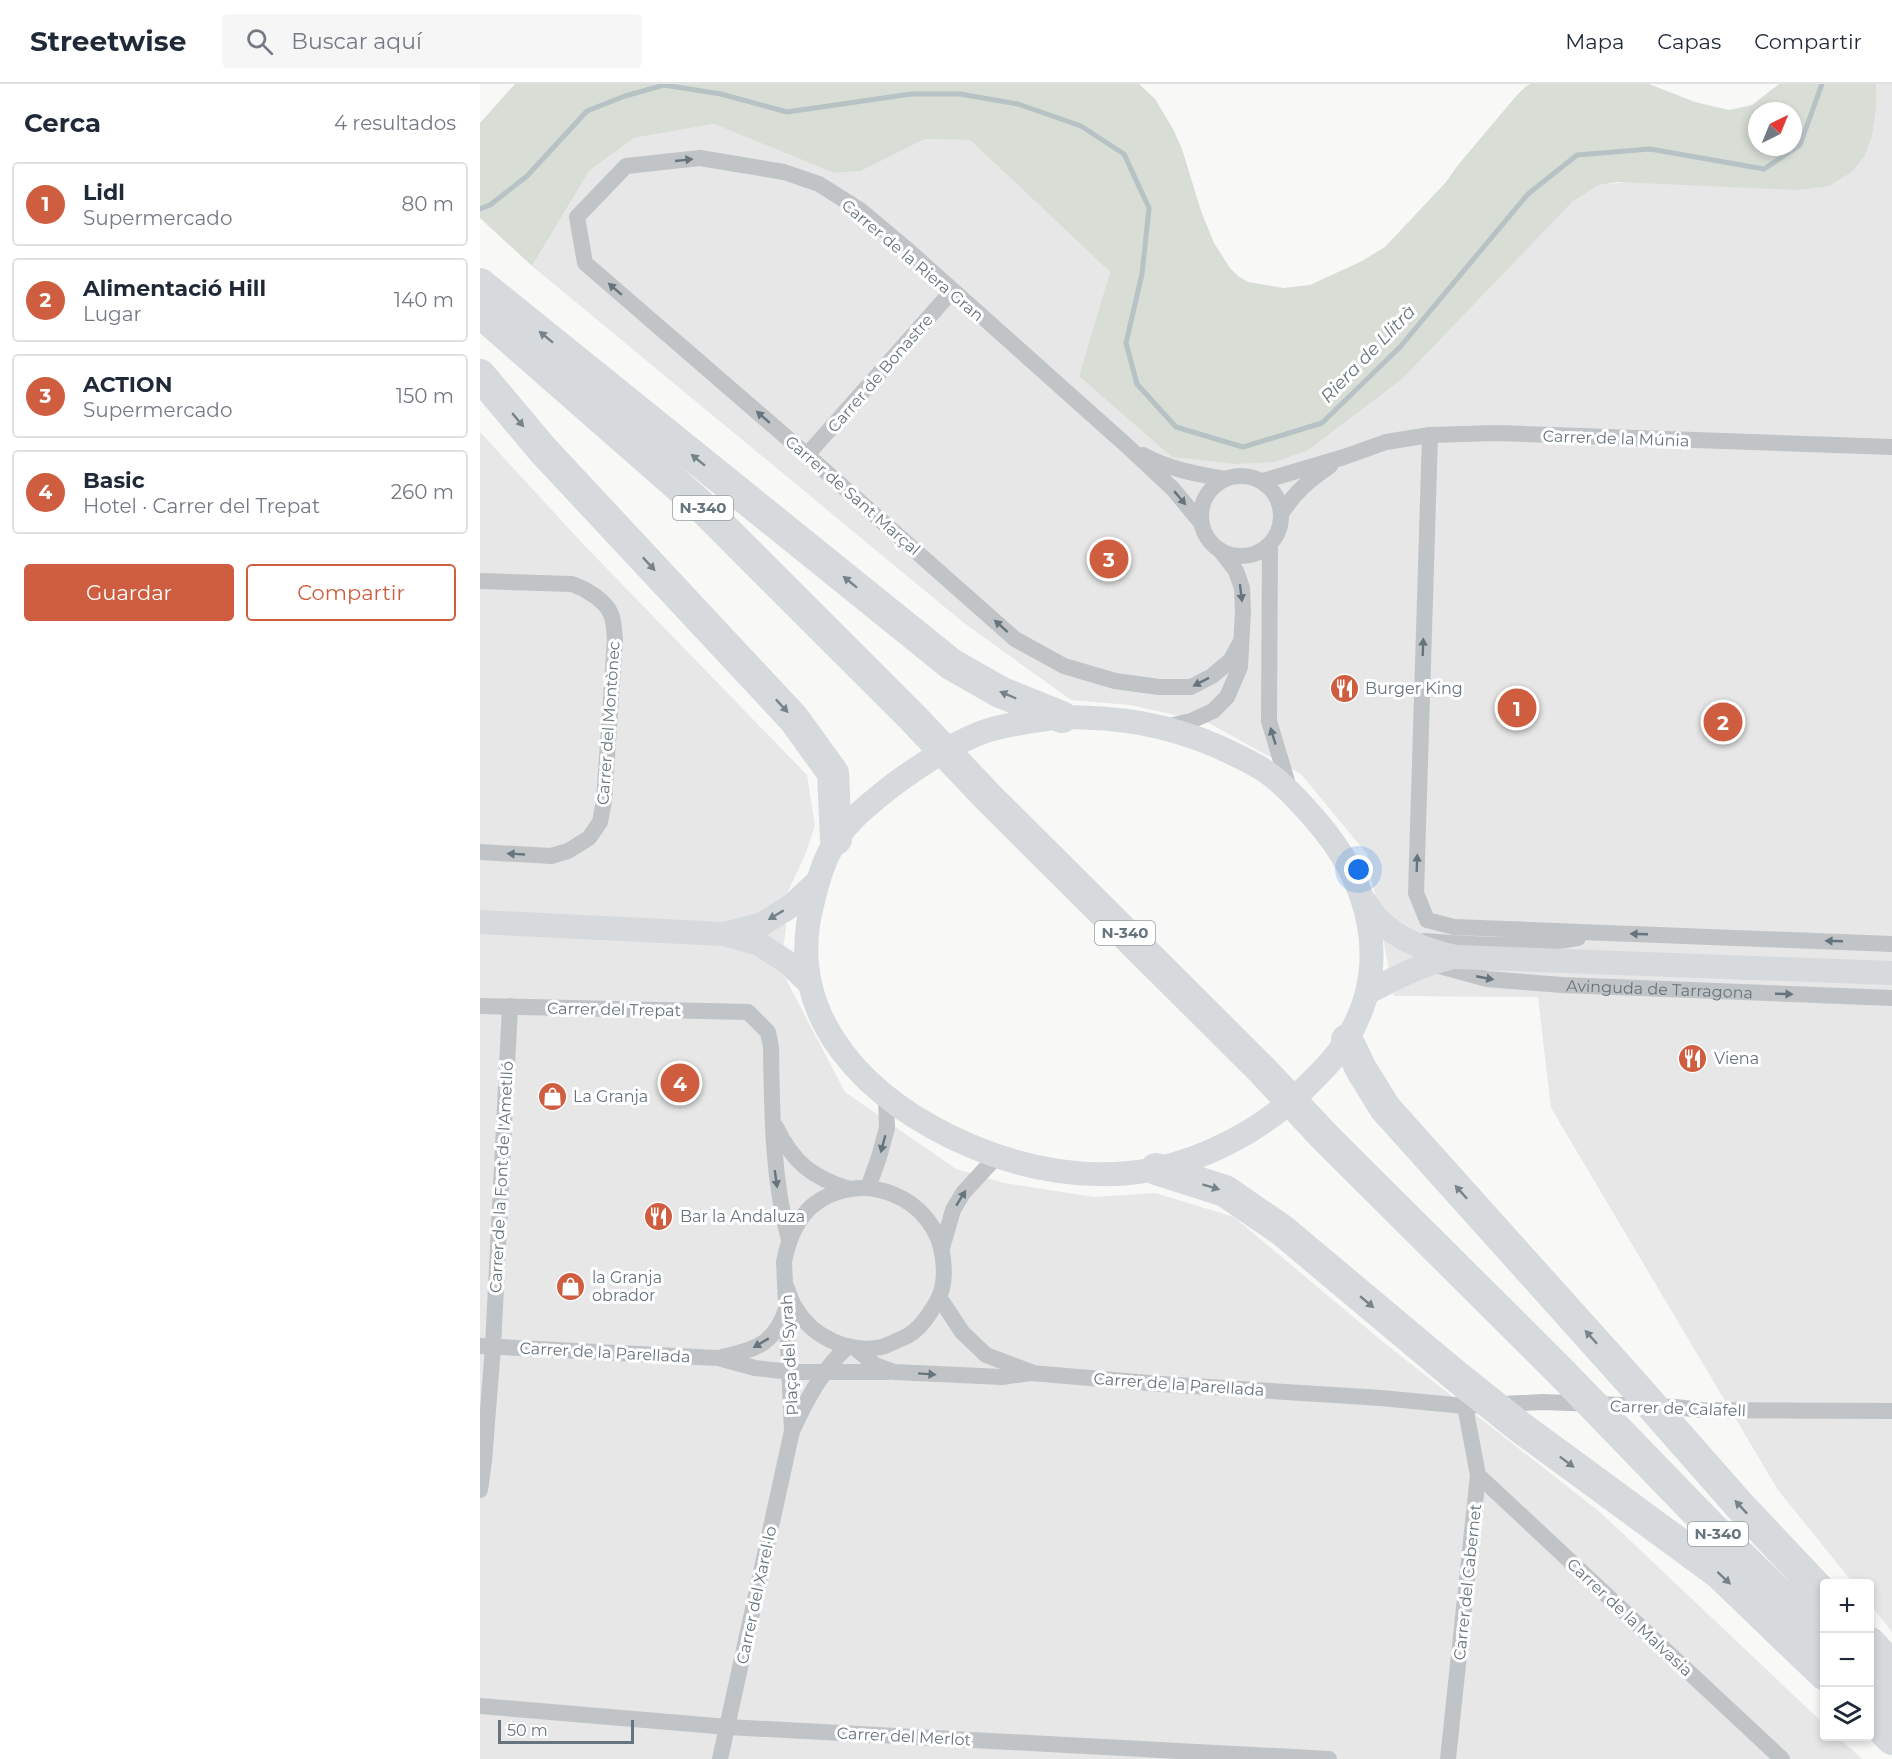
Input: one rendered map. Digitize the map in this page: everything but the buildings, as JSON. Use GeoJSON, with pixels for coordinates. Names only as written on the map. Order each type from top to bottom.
{"type":"FeatureCollection","features":[{"type":"Feature","properties":{"kind":"highway"},"geometry":{"type":"LineString","coordinates":[[480,284],[951,664],[1000,692],[1062,717]]}},
{"type":"Feature","properties":{"kind":"highway","name":"N-340"},"geometry":{"type":"LineString","coordinates":[[480,312],[698,503],[1262,1070],[1325,1137],[1560,1371],[1711,1527],[1820,1634]]}},
{"type":"Feature","properties":{"kind":"highway"},"geometry":{"type":"LineString","coordinates":[[480,375],[542,449],[794,719],[833,773],[836,839]]}},
{"type":"Feature","properties":{"kind":"highway"},"geometry":{"type":"LineString","coordinates":[[1347,1040],[1361,1070],[1385,1108],[1740,1506],[1820,1591]]}},
{"type":"Feature","properties":{"kind":"highway"},"geometry":{"type":"LineString","coordinates":[[1156,1169],[1225,1191],[1274,1224],[1520,1427],[1719,1573],[1820,1670]]}},
{"type":"Feature","properties":{"kind":"highway"},"geometry":{"type":"LineString","coordinates":[[1874,1648],[1892,1667]]}},
{"type":"Feature","properties":{"kind":"highway"},"geometry":{"type":"LineString","coordinates":[[1874,1687],[1892,1704]]}},
{"type":"Feature","properties":{"kind":"highway"},"geometry":{"type":"LineString","coordinates":[[1874,1722],[1892,1739]]}},
{"type":"Feature","properties":{"kind":"street","name":"Carrer de la Riera Gran"},"geometry":{"type":"LineString","coordinates":[[626,166],[700,158],[784,172],[819,184],[860,210],[910,252],[1126,445],[1173,489],[1202,525]]}},
{"type":"Feature","properties":{"kind":"street","name":"Carrer de Sant Marçal"},"geometry":{"type":"LineString","coordinates":[[626,166],[577,217],[585,263],[1016,639],[1064,666],[1115,681],[1159,687],[1191,687],[1212,676],[1230,661],[1241,641]]}},
{"type":"Feature","properties":{"kind":"street","name":"Carrer de Bonastre"},"geometry":{"type":"LineString","coordinates":[[807,455],[952,291]]}},
{"type":"Feature","properties":{"kind":"street","name":"Carrer de la Múnia"},"geometry":{"type":"LineString","coordinates":[[1263,481],[1386,442],[1430,435],[1496,433],[1892,447]]}},
{"type":"Feature","properties":{"kind":"street"},"geometry":{"type":"LineString","coordinates":[[1430,435],[1416,893],[1427,920],[1454,927],[1892,944]]}},
{"type":"Feature","properties":{"kind":"street","name":"Carrer de la Riera Gran"},"geometry":{"type":"LineString","coordinates":[[1126,445],[1156,462],[1191,473],[1225,479]]}},
{"type":"Feature","properties":{"kind":"street","name":"Carrer de la Múnia"},"geometry":{"type":"LineString","coordinates":[[1281,513],[1293,495],[1312,478],[1344,457]]}},
{"type":"Feature","properties":{"kind":"street"},"geometry":{"type":"LineString","coordinates":[[1165,727],[1191,721],[1213,711],[1227,696],[1240,667],[1242,588],[1236,571],[1209,540],[1202,525],[1201,508],[1207,494],[1216,484],[1225,479],[1232,476],[1263,481],[1275,492],[1281,506],[1281,523],[1276,537],[1270,545],[1251,555],[1236,556],[1220,550]]}},
{"type":"Feature","properties":{"kind":"street"},"geometry":{"type":"LineString","coordinates":[[1270,545],[1269,721],[1291,792]]}},
{"type":"Feature","properties":{"kind":"street","name":"Carrer del Montònec"},"geometry":{"type":"LineString","coordinates":[[480,581],[572,584],[585,589],[597,597],[611,614],[615,639],[605,789],[600,822],[589,838],[568,850],[551,856],[480,852]]}},
{"type":"Feature","properties":{"kind":"street"},"geometry":{"type":"LineString","coordinates":[[1062,717],[1097,717],[1165,727],[1200,739],[1260,767],[1291,792],[1323,828],[1341,853],[1364,900],[1371,950],[1371,973],[1367,993],[1358,1019],[1347,1040],[1323,1070],[1287,1105],[1256,1127],[1225,1145],[1194,1158],[1156,1169],[1122,1174],[1044,1170],[996,1157],[956,1140],[886,1098],[860,1074],[837,1046],[818,1010],[809,983],[805,958],[806,934],[811,907],[818,881],[836,839],[881,795],[916,768],[983,732],[1062,717]]}},
{"type":"Feature","properties":{"kind":"street"},"geometry":{"type":"LineString","coordinates":[[724,934],[762,924],[791,906],[818,881]]}},
{"type":"Feature","properties":{"kind":"street","name":"Avinguda de Tarragona"},"geometry":{"type":"LineString","coordinates":[[1364,900],[1380,921],[1405,939],[1430,952],[1456,957],[1892,973]]}},
{"type":"Feature","properties":{"kind":"street"},"geometry":{"type":"LineString","coordinates":[[480,922],[724,934],[759,944],[787,963],[809,983]]}},
{"type":"Feature","properties":{"kind":"street"},"geometry":{"type":"LineString","coordinates":[[1405,939],[1510,945],[1554,943],[1605,933]]}},
{"type":"Feature","properties":{"kind":"street","name":"Avinguda de Tarragona"},"geometry":{"type":"LineString","coordinates":[[1367,993],[1428,963],[1456,957]]}},
{"type":"Feature","properties":{"kind":"street","name":"Avinguda de Tarragona"},"geometry":{"type":"LineString","coordinates":[[1428,963],[1487,979],[1562,986],[1892,998]]}},
{"type":"Feature","properties":{"kind":"street","name":"Carrer del Trepat"},"geometry":{"type":"LineString","coordinates":[[480,1006],[747,1012],[768,1032],[771,1047],[772,1120]]}},
{"type":"Feature","properties":{"kind":"street","name":"Carrer de la Font de l'Ametlló"},"geometry":{"type":"LineString","coordinates":[[480,1490],[484,1461],[486,1346],[510,1006]]}},
{"type":"Feature","properties":{"kind":"street"},"geometry":{"type":"LineString","coordinates":[[867,1188],[887,1128],[886,1098]]}},
{"type":"Feature","properties":{"kind":"street"},"geometry":{"type":"LineString","coordinates":[[772,1120],[786,1147],[807,1170],[827,1182],[849,1189]]}},
{"type":"Feature","properties":{"kind":"street"},"geometry":{"type":"LineString","coordinates":[[772,1120],[780,1208],[789,1240]]}},
{"type":"Feature","properties":{"kind":"street","name":"Plaça del Syrah"},"geometry":{"type":"LineString","coordinates":[[942,1248],[953,1210],[963,1193],[996,1157]]}},
{"type":"Feature","properties":{"kind":"street","name":"Plaça del Syrah"},"geometry":{"type":"LineString","coordinates":[[785,1284],[794,1308],[808,1326],[830,1341],[851,1347],[881,1347],[906,1337],[926,1320],[939,1297],[945,1273],[942,1248],[932,1224],[915,1206],[892,1193],[867,1188],[849,1189],[829,1196],[812,1207],[798,1222],[789,1240],[784,1262],[785,1284],[787,1307],[792,1431]]}},
{"type":"Feature","properties":{"kind":"street"},"geometry":{"type":"LineString","coordinates":[[939,1297],[962,1332],[986,1355],[1031,1373]]}},
{"type":"Feature","properties":{"kind":"street","name":"Carrer de la Parellada"},"geometry":{"type":"LineString","coordinates":[[718,1358],[743,1352],[772,1336],[780,1325],[787,1307]]}},
{"type":"Feature","properties":{"kind":"street","name":"Carrer de la Parellada"},"geometry":{"type":"LineString","coordinates":[[486,1346],[718,1358],[755,1368],[790,1372],[894,1372],[1002,1377],[1031,1373],[1465,1406]]}},
{"type":"Feature","properties":{"kind":"street","name":"Carrer de la Parellada"},"geometry":{"type":"LineString","coordinates":[[851,1347],[875,1365],[894,1372]]}},
{"type":"Feature","properties":{"kind":"street","name":"Plaça del Syrah"},"geometry":{"type":"LineString","coordinates":[[792,1431],[809,1394],[836,1357],[851,1347]]}},
{"type":"Feature","properties":{"kind":"street","name":"Carrer de Calafell"},"geometry":{"type":"LineString","coordinates":[[1465,1406],[1542,1402],[1702,1410],[1892,1411]]}},
{"type":"Feature","properties":{"kind":"street","name":"Carrer del Cabernet"},"geometry":{"type":"LineString","coordinates":[[1448,1759],[1478,1475],[1465,1406]]}},
{"type":"Feature","properties":{"kind":"street","name":"Carrer del Xarel·lo"},"geometry":{"type":"LineString","coordinates":[[720,1759],[792,1431]]}},
{"type":"Feature","properties":{"kind":"street","name":"Carrer de la Malvasia"},"geometry":{"type":"LineString","coordinates":[[1478,1475],[1782,1759]]}},
{"type":"Feature","properties":{"kind":"street","name":"Carrer del Merlot"},"geometry":{"type":"LineString","coordinates":[[480,1706],[728,1727],[1329,1759]]}},
{"type":"Feature","properties":{"kind":"shaded area"},"geometry":{"type":"Polygon","coordinates":[[[515,84],[1139,84],[1155,99],[1173,129],[1214,243],[1230,268],[1248,282],[1284,288],[1310,285],[1362,261],[1385,247],[1446,182],[1517,95],[1531,84],[1649,84],[1695,102],[1729,110],[1748,106],[1748,156],[1802,156],[1802,102],[1756,102],[1779,84],[1876,84],[1876,109],[1872,137],[1865,155],[1853,171],[1829,186],[1798,190],[1618,182],[1599,185],[1572,202],[1402,379],[1308,450],[1275,462],[1236,464],[1172,457],[1079,376],[1110,272],[970,140],[925,139],[861,171],[834,173],[714,124],[634,138],[589,171],[532,266],[480,218],[480,123],[515,84]]]}},
{"type":"Feature","properties":{"kind":"shaded area"},"geometry":{"type":"Polygon","coordinates":[[[1876,84],[1892,84],[1892,1632],[1874,1609],[1874,1579],[1850,1579],[1778,1490],[1551,1108],[1538,997],[1394,996],[1367,854],[1301,774],[1207,722],[1130,705],[1071,700],[964,623],[532,266],[589,171],[634,138],[714,124],[834,173],[861,171],[925,139],[970,140],[1110,272],[1079,377],[1572,202],[1599,185],[1865,155],[1872,137],[1876,109],[1876,84]]]}},
{"type":"Feature","properties":{"kind":"shaded area"},"geometry":{"type":"Polygon","coordinates":[[[480,432],[584,545],[807,775],[815,825],[806,853],[785,898],[786,928],[780,968],[845,1092],[956,1169],[1004,1183],[1094,1197],[1155,1193],[1234,1217],[1383,1342],[1601,1513],[1820,1720],[1820,1741],[1842,1741],[1862,1759],[480,1759],[480,432]]]}},
{"type":"Feature","properties":{"kind":"waterway","name":"Riera de Llitrà"},"geometry":{"type":"LineString","coordinates":[[480,209],[490,205],[527,176],[587,111],[625,96],[664,85],[721,94],[787,112],[911,94],[960,94],[1018,104],[1081,126],[1124,154],[1149,208],[1142,274],[1126,343],[1137,384],[1176,427],[1243,447],[1322,423],[1400,347],[1528,194],[1577,155],[1650,149],[1764,169],[1800,145],[1822,84]]}},
{"type":"Feature","properties":{"kind":"place","name":"ACTION"},"geometry":{"type":"Point","coordinates":[1109,559]}},
{"type":"Feature","properties":{"kind":"place","name":"Burger King"},"geometry":{"type":"Point","coordinates":[1344,688]}},
{"type":"Feature","properties":{"kind":"place","name":"Lidl"},"geometry":{"type":"Point","coordinates":[1517,708]}},
{"type":"Feature","properties":{"kind":"place","name":"Alimentació Hill"},"geometry":{"type":"Point","coordinates":[1723,722]}},
{"type":"Feature","properties":{"kind":"place","name":"Viena"},"geometry":{"type":"Point","coordinates":[1693,1058]}},
{"type":"Feature","properties":{"kind":"place","name":"Basic"},"geometry":{"type":"Point","coordinates":[680,1083]}},
{"type":"Feature","properties":{"kind":"place","name":"La Granja"},"geometry":{"type":"Point","coordinates":[552,1096]}},
{"type":"Feature","properties":{"kind":"place","name":"Bar la Andaluza"},"geometry":{"type":"Point","coordinates":[659,1216]}},
{"type":"Feature","properties":{"kind":"place","name":"la Granja obrador"},"geometry":{"type":"Point","coordinates":[571,1286]}}]}
